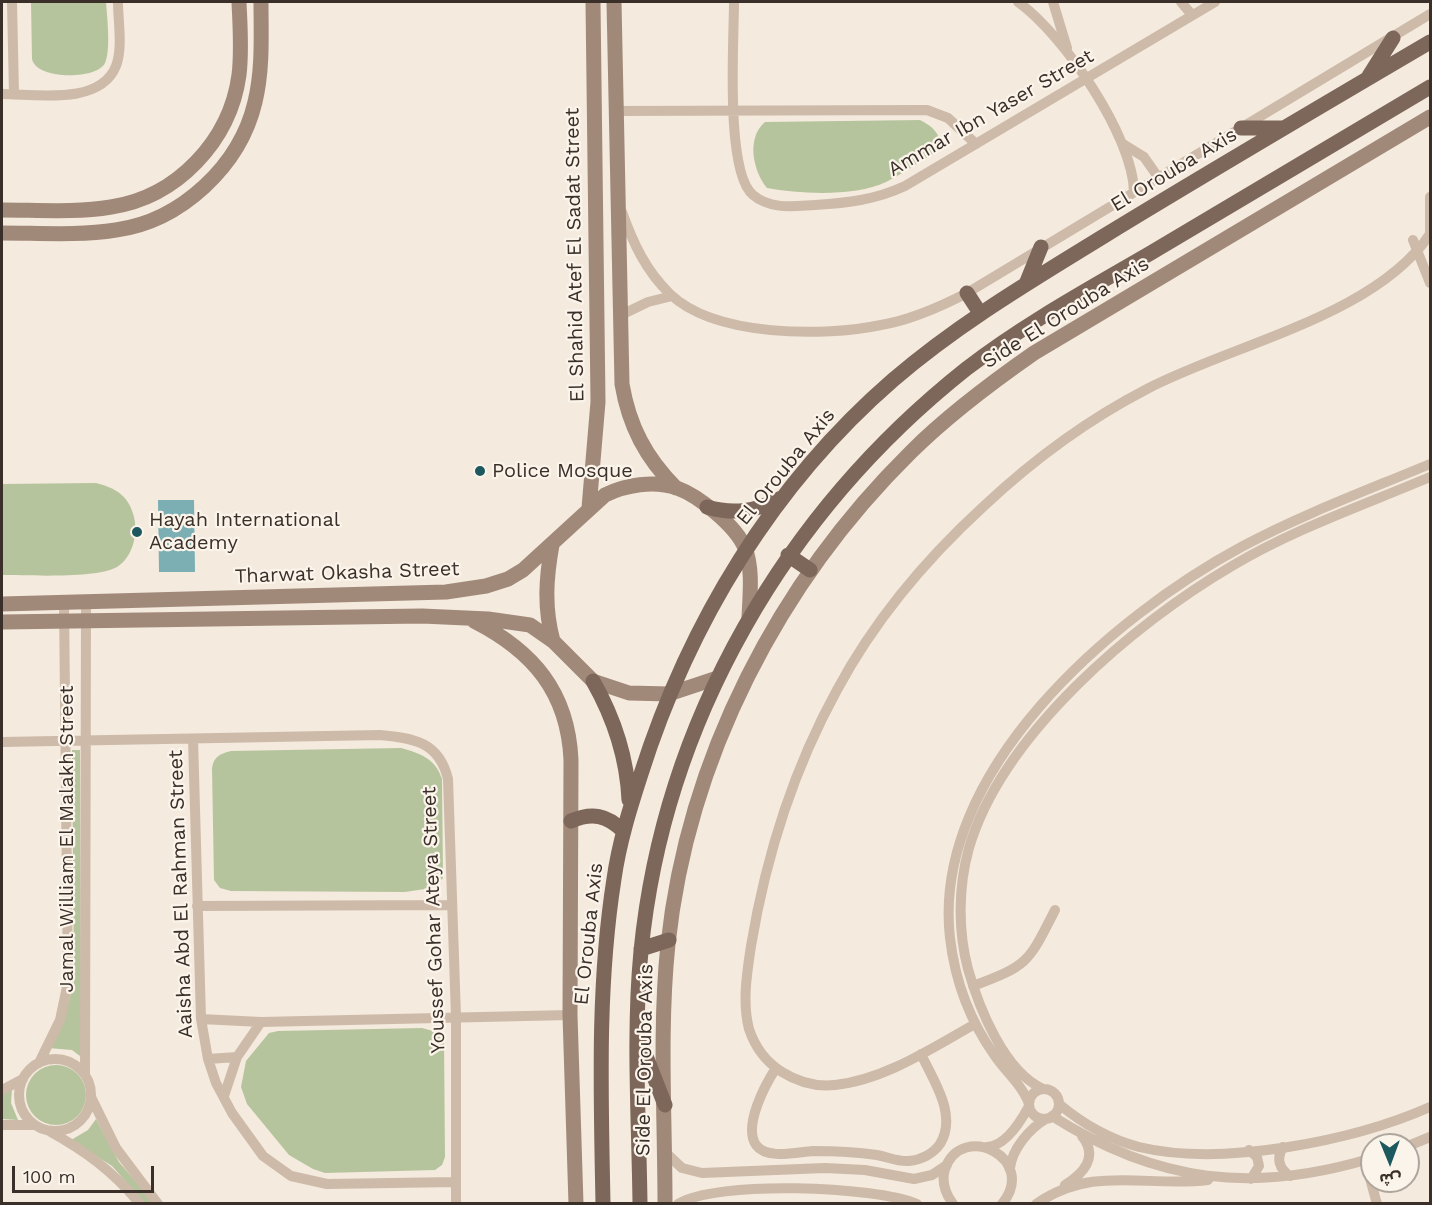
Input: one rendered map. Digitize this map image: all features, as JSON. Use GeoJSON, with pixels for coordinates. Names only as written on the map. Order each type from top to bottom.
{"type":"FeatureCollection","features":[{"type":"Feature","properties":{"kind":"main road"},"geometry":{"type":"LineString","coordinates":[[1367,79],[1393,38]]}},
{"type":"Feature","properties":{"kind":"main road","name":"El Orouba Axis"},"geometry":{"type":"LineString","coordinates":[[603,1203],[600,1003],[609,915],[623,831],[669,694],[703,623],[746,550],[784,497],[850,421],[891,382],[980,313],[1283,128],[1431,42]]}},
{"type":"Feature","properties":{"kind":"main road"},"geometry":{"type":"LineString","coordinates":[[640,1203],[641,949],[654,869],[687,752],[717,678],[749,617],[788,555],[832,498],[863,463],[932,397],[979,360],[1049,313],[1431,87]]}},
{"type":"Feature","properties":{"kind":"main road"},"geometry":{"type":"LineString","coordinates":[[1241,128],[1283,128]]}},
{"type":"Feature","properties":{"kind":"main road"},"geometry":{"type":"LineString","coordinates":[[1026,284],[1041,248]]}},
{"type":"Feature","properties":{"kind":"main road"},"geometry":{"type":"LineString","coordinates":[[966,293],[980,313]]}},
{"type":"Feature","properties":{"kind":"main road"},"geometry":{"type":"LineString","coordinates":[[707,507],[739,512],[755,510],[784,497]]}},
{"type":"Feature","properties":{"kind":"main road"},"geometry":{"type":"LineString","coordinates":[[788,555],[810,570]]}},
{"type":"Feature","properties":{"kind":"main road"},"geometry":{"type":"LineString","coordinates":[[593,681],[609,710],[620,742],[627,775],[630,808]]}},
{"type":"Feature","properties":{"kind":"main road"},"geometry":{"type":"LineString","coordinates":[[571,820],[585,815],[599,815],[613,821],[623,831]]}},
{"type":"Feature","properties":{"kind":"main road"},"geometry":{"type":"LineString","coordinates":[[641,949],[669,940]]}},
{"type":"Feature","properties":{"kind":"main road"},"geometry":{"type":"LineString","coordinates":[[639,1036],[664,1105]]}},
{"type":"Feature","properties":{"kind":"street"},"geometry":{"type":"LineString","coordinates":[[12,2],[14,94]]}},
{"type":"Feature","properties":{"kind":"street"},"geometry":{"type":"LineString","coordinates":[[2,94],[85,92],[109,78],[116,66],[118,54],[118,2]]}},
{"type":"Feature","properties":{"kind":"street"},"geometry":{"type":"LineString","coordinates":[[2,210],[90,209],[132,203],[158,192],[192,167],[220,132],[235,95],[239,74],[239,2]]}},
{"type":"Feature","properties":{"kind":"street"},"geometry":{"type":"LineString","coordinates":[[2,233],[86,232],[141,225],[187,201],[208,183],[228,160],[243,136],[255,103],[260,77],[261,2]]}},
{"type":"Feature","properties":{"kind":"street","name":"El Shahid Atef El Sadat Street"},"geometry":{"type":"LineString","coordinates":[[589,508],[598,402],[592,2]]}},
{"type":"Feature","properties":{"kind":"street"},"geometry":{"type":"LineString","coordinates":[[614,2],[616,198],[622,384],[632,423],[650,459],[676,488]]}},
{"type":"Feature","properties":{"kind":"street","name":"Ammar Ibn Yaser Street"},"geometry":{"type":"LineString","coordinates":[[734,2],[734,111],[738,163],[747,188],[759,199],[775,205],[849,203],[878,197],[904,186],[1215,2]]}},
{"type":"Feature","properties":{"kind":"street"},"geometry":{"type":"LineString","coordinates":[[1018,2],[1044,23],[1086,78],[1123,144],[1132,172],[1134,192]]}},
{"type":"Feature","properties":{"kind":"street"},"geometry":{"type":"LineString","coordinates":[[1053,2],[1068,52]]}},
{"type":"Feature","properties":{"kind":"street"},"geometry":{"type":"LineString","coordinates":[[1181,2],[1192,15]]}},
{"type":"Feature","properties":{"kind":"street"},"geometry":{"type":"LineString","coordinates":[[616,198],[635,248],[672,296],[730,324],[787,331],[838,330],[883,325],[915,316],[966,293],[1431,14]]}},
{"type":"Feature","properties":{"kind":"street"},"geometry":{"type":"LineString","coordinates":[[594,90],[605,93],[615,90]]}},
{"type":"Feature","properties":{"kind":"street"},"geometry":{"type":"LineString","coordinates":[[594,111],[605,106],[616,111],[927,110],[948,118],[976,144]]}},
{"type":"Feature","properties":{"kind":"street","name":"Side El Orouba Axis"},"geometry":{"type":"LineString","coordinates":[[665,1203],[663,1022],[669,940],[686,844],[716,751],[758,656],[810,570],[843,527],[884,480],[951,416],[991,383],[1034,353],[1431,117]]}},
{"type":"Feature","properties":{"kind":"street"},"geometry":{"type":"LineString","coordinates":[[1123,144],[1144,157],[1158,177]]}},
{"type":"Feature","properties":{"kind":"street"},"geometry":{"type":"LineString","coordinates":[[1431,197],[1431,238]]}},
{"type":"Feature","properties":{"kind":"street"},"geometry":{"type":"LineString","coordinates":[[975,1024],[921,1054],[867,1077],[835,1085],[799,1081],[776,1068],[756,1044],[747,1016],[749,962],[763,881],[784,807],[819,724],[843,679],[890,608],[950,538],[1029,466],[1106,412],[1165,380],[1345,302],[1397,272],[1417,253],[1430,234]]}},
{"type":"Feature","properties":{"kind":"street"},"geometry":{"type":"LineString","coordinates":[[1413,240],[1431,283]]}},
{"type":"Feature","properties":{"kind":"street"},"geometry":{"type":"LineString","coordinates":[[619,316],[656,298],[672,296]]}},
{"type":"Feature","properties":{"kind":"street"},"geometry":{"type":"LineString","coordinates":[[1220,1178],[1125,1156],[1049,1117],[1035,1116],[975,1024],[957,974],[950,938],[949,893],[954,861],[965,823],[983,786],[1018,734],[1093,653],[1156,601],[1242,547],[1284,525],[1431,464]]}},
{"type":"Feature","properties":{"kind":"street"},"geometry":{"type":"LineString","coordinates":[[1431,477],[1302,531],[1234,564],[1162,613],[1103,662],[1039,727],[1000,781],[981,817],[968,850],[961,896],[962,942],[973,986],[984,1015],[1007,1055],[1027,1078],[1043,1089],[1055,1093],[1059,1104],[1096,1130],[1140,1147],[1171,1152],[1249,1150],[1283,1147],[1353,1133],[1431,1107]]}},
{"type":"Feature","properties":{"kind":"street","name":"Tharwat Okasha Street"},"geometry":{"type":"LineString","coordinates":[[2,604],[468,590],[508,579],[523,570],[589,508],[620,488],[640,485],[676,488],[730,524],[746,550],[749,574],[749,617]]}},
{"type":"Feature","properties":{"kind":"street"},"geometry":{"type":"LineString","coordinates":[[552,544],[546,586],[548,616],[553,641]]}},
{"type":"Feature","properties":{"kind":"street","name":"Jamal William El Malakh Street"},"geometry":{"type":"LineString","coordinates":[[39,1063],[60,1020],[68,982],[64,603]]}},
{"type":"Feature","properties":{"kind":"street","name":"Jamal William El Malakh Street"},"geometry":{"type":"LineString","coordinates":[[85,1075],[86,603]]}},
{"type":"Feature","properties":{"kind":"street","name":"Tharwat Okasha Street"},"geometry":{"type":"LineString","coordinates":[[2,622],[422,616],[469,618],[530,625],[553,641],[593,681],[629,693],[669,694],[717,678]]}},
{"type":"Feature","properties":{"kind":"street"},"geometry":{"type":"LineString","coordinates":[[469,618],[503,636],[519,648],[548,683],[561,705],[570,744],[570,1015],[576,1203]]}},
{"type":"Feature","properties":{"kind":"street"},"geometry":{"type":"LineString","coordinates":[[1093,653],[1103,662]]}},
{"type":"Feature","properties":{"kind":"street","name":"Youssef Gohar Ateya Street"},"geometry":{"type":"LineString","coordinates":[[2,742],[380,735],[411,739],[428,746],[439,755],[448,779],[456,1017],[456,1203]]}},
{"type":"Feature","properties":{"kind":"street","name":"Aaisha Abd El Rahman Street"},"geometry":{"type":"LineString","coordinates":[[193,740],[201,1019],[208,1059],[232,1113],[263,1156],[291,1176],[327,1184],[456,1182]]}},
{"type":"Feature","properties":{"kind":"street"},"geometry":{"type":"LineString","coordinates":[[197,906],[452,905]]}},
{"type":"Feature","properties":{"kind":"street"},"geometry":{"type":"LineString","coordinates":[[973,986],[1014,970],[1028,960],[1055,910]]}},
{"type":"Feature","properties":{"kind":"street"},"geometry":{"type":"LineString","coordinates":[[957,974],[969,971]]}},
{"type":"Feature","properties":{"kind":"street"},"geometry":{"type":"LineString","coordinates":[[201,1019],[261,1022],[570,1015]]}},
{"type":"Feature","properties":{"kind":"street"},"geometry":{"type":"LineString","coordinates":[[224,1096],[237,1057],[261,1022]]}},
{"type":"Feature","properties":{"kind":"street"},"geometry":{"type":"LineString","coordinates":[[776,1068],[765,1088],[754,1118],[753,1138],[761,1150],[774,1154],[844,1152],[910,1161],[924,1157],[935,1149],[942,1138],[946,1124],[944,1102],[921,1054]]}},
{"type":"Feature","properties":{"kind":"street"},"geometry":{"type":"LineString","coordinates":[[208,1059],[237,1057]]}},
{"type":"Feature","properties":{"kind":"street"},"geometry":{"type":"LineString","coordinates":[[2,1090],[23,1079],[39,1063],[52,1059],[64,1060],[76,1066],[85,1075],[92,1097],[116,1148],[158,1203]]}},
{"type":"Feature","properties":{"kind":"street"},"geometry":{"type":"LineString","coordinates":[[23,1079],[20,1089],[22,1109],[35,1125]]}},
{"type":"Feature","properties":{"kind":"street"},"geometry":{"type":"LineString","coordinates":[[665,1152],[682,1168],[702,1173],[825,1168],[865,1170],[914,1179],[932,1175],[947,1165],[955,1154],[967,1147],[987,1147],[1001,1143],[1020,1122],[1033,1093],[1043,1089]]}},
{"type":"Feature","properties":{"kind":"street"},"geometry":{"type":"LineString","coordinates":[[49,1131],[64,1130],[78,1124],[87,1112],[92,1097]]}},
{"type":"Feature","properties":{"kind":"street"},"geometry":{"type":"LineString","coordinates":[[1002,1203],[1011,1186],[1010,1168],[1017,1149],[1059,1104]]}},
{"type":"Feature","properties":{"kind":"street"},"geometry":{"type":"LineString","coordinates":[[2,1125],[35,1125],[49,1131],[100,1162],[140,1203]]}},
{"type":"Feature","properties":{"kind":"street"},"geometry":{"type":"LineString","coordinates":[[1036,1203],[1076,1179],[1086,1168],[1090,1153],[1080,1134]]}},
{"type":"Feature","properties":{"kind":"street"},"geometry":{"type":"LineString","coordinates":[[987,1147],[998,1153],[1010,1168]]}},
{"type":"Feature","properties":{"kind":"street"},"geometry":{"type":"LineString","coordinates":[[1283,1147],[1279,1160],[1283,1170],[1290,1176]]}},
{"type":"Feature","properties":{"kind":"street"},"geometry":{"type":"LineString","coordinates":[[1249,1150],[1259,1161],[1258,1172],[1251,1179]]}},
{"type":"Feature","properties":{"kind":"street"},"geometry":{"type":"LineString","coordinates":[[1054,1194],[1108,1179],[1194,1181],[1220,1178],[1251,1179],[1290,1176],[1360,1161]]}},
{"type":"Feature","properties":{"kind":"street"},"geometry":{"type":"LineString","coordinates":[[947,1165],[944,1185],[953,1203]]}},
{"type":"Feature","properties":{"kind":"street"},"geometry":{"type":"LineString","coordinates":[[678,1203],[701,1194],[787,1189],[876,1193],[917,1203]]}},
{"type":"Feature","properties":{"kind":"green space"},"geometry":{"type":"Polygon","coordinates":[[[31,2],[106,2],[107,57],[100,69],[79,75],[67,75],[44,71],[36,66],[32,59],[31,2]]]}},
{"type":"Feature","properties":{"kind":"green space"},"geometry":{"type":"Polygon","coordinates":[[[920,120],[937,133],[941,146],[938,151],[886,182],[873,187],[827,193],[767,188],[755,164],[755,137],[765,122],[920,120]]]}},
{"type":"Feature","properties":{"kind":"green space"},"geometry":{"type":"Polygon","coordinates":[[[96,483],[110,487],[121,494],[132,510],[135,538],[122,563],[107,571],[93,573],[61,576],[2,575],[2,484],[96,483]]]}},
{"type":"Feature","properties":{"kind":"green space"},"geometry":{"type":"Polygon","coordinates":[[[401,748],[426,758],[436,766],[442,779],[443,878],[435,886],[405,892],[231,891],[220,888],[214,880],[212,768],[218,756],[231,751],[401,748]]]}},
{"type":"Feature","properties":{"kind":"green space"},"geometry":{"type":"Polygon","coordinates":[[[72,750],[80,750],[81,1010],[84,1059],[72,1050],[48,1048],[63,1024],[74,981],[72,750]]]}},
{"type":"Feature","properties":{"kind":"green space"},"geometry":{"type":"Polygon","coordinates":[[[422,1028],[433,1031],[444,1041],[445,1157],[442,1165],[435,1170],[325,1173],[313,1169],[289,1155],[247,1104],[241,1087],[246,1061],[269,1033],[422,1028]]]}},
{"type":"Feature","properties":{"kind":"green space"},"geometry":{"type":"Polygon","coordinates":[[[56,1065],[73,1070],[81,1078],[86,1095],[81,1112],[73,1120],[56,1125],[39,1120],[31,1112],[26,1095],[31,1078],[39,1070],[56,1065]]]}},
{"type":"Feature","properties":{"kind":"green space"},"geometry":{"type":"Polygon","coordinates":[[[12,1088],[11,1103],[18,1120],[2,1119],[2,1095],[12,1088]]]}},
{"type":"Feature","properties":{"kind":"green space"},"geometry":{"type":"Polygon","coordinates":[[[96,1119],[119,1162],[154,1203],[145,1203],[112,1166],[71,1140],[88,1130],[96,1119]]]}},
{"type":"Feature","properties":{"kind":"water"},"geometry":{"type":"Polygon","coordinates":[[[158,500],[194,500],[195,572],[159,572],[158,500]]]}},
{"type":"Feature","properties":{"kind":"place","name":"Police Mosque"},"geometry":{"type":"Point","coordinates":[480,471]}},
{"type":"Feature","properties":{"kind":"place","name":"Hayah International Academy"},"geometry":{"type":"Point","coordinates":[137,532]}}]}
